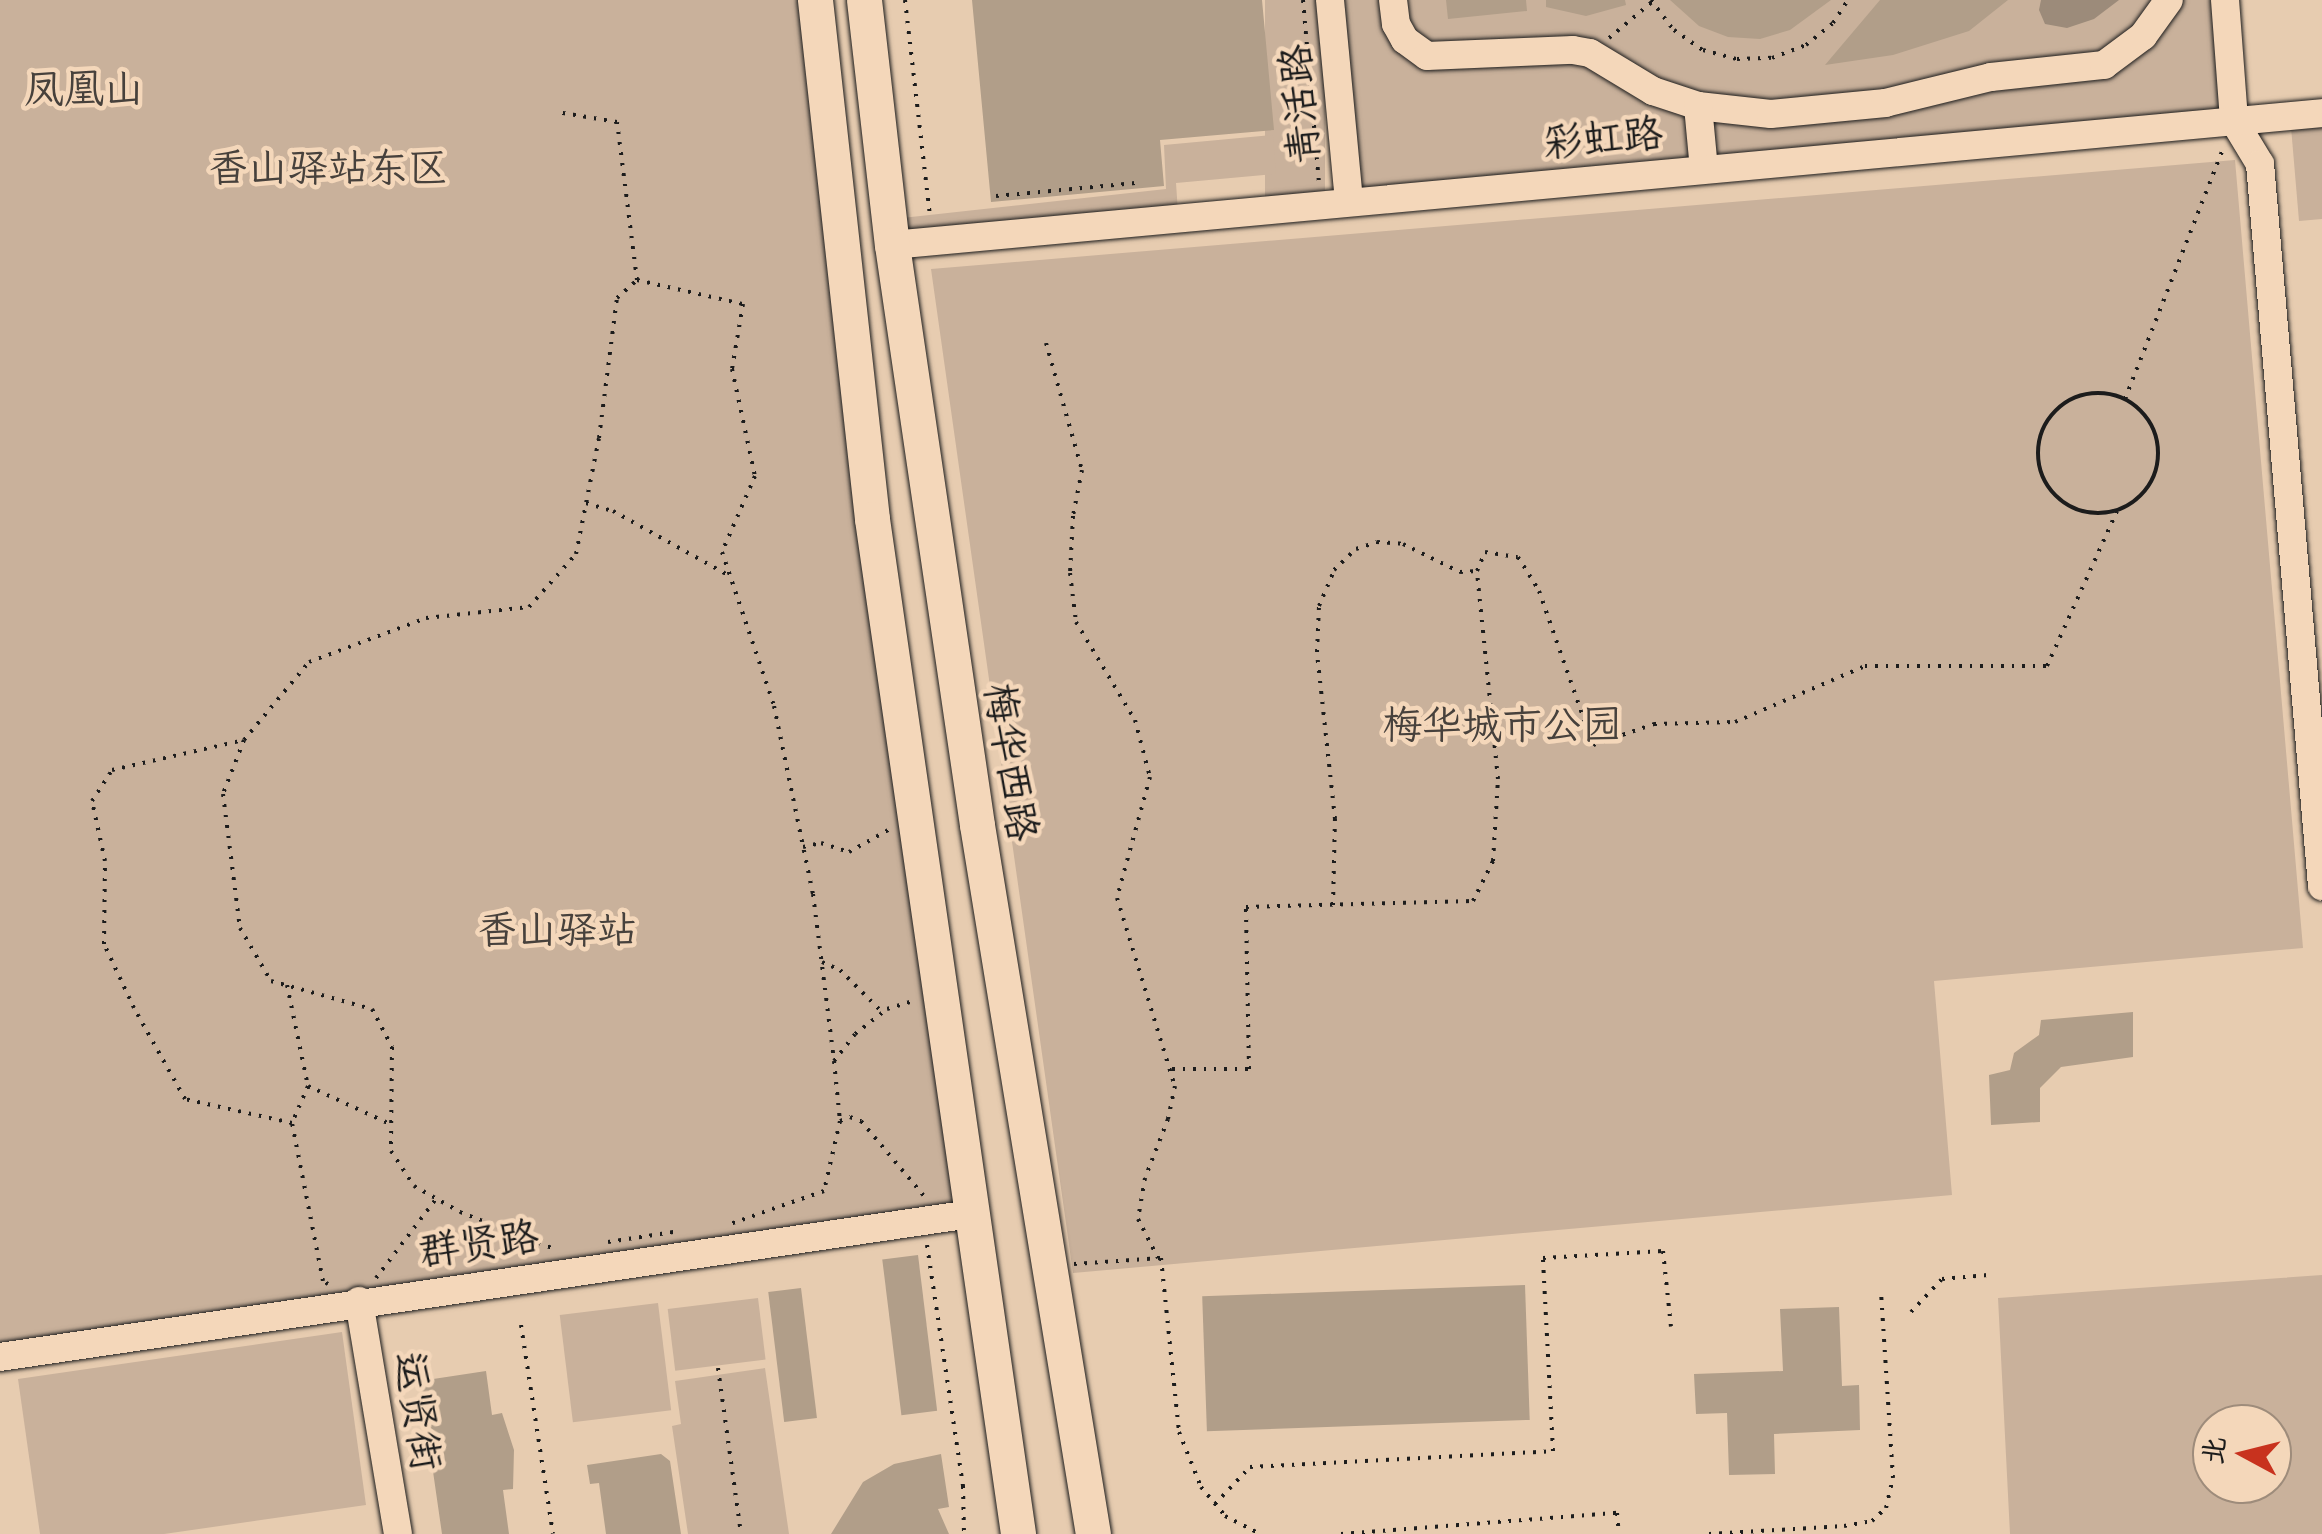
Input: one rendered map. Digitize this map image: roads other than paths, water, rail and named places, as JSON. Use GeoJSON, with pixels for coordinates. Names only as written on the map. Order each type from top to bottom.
{"type":"FeatureCollection","features":[{"type":"Feature","properties":{"kind":"main road"},"geometry":{"type":"LineString","coordinates":[[816,0],[872,519],[938,996],[945,1217],[1018,1534]]}},
{"type":"Feature","properties":{"kind":"main road","name":"梅华西路"},"geometry":{"type":"LineString","coordinates":[[864,0],[892,245],[977,825],[1093,1534]]}},
{"type":"Feature","properties":{"kind":"main road"},"geometry":{"type":"LineString","coordinates":[[1086,1484],[1115,1534]]}},
{"type":"Feature","properties":{"kind":"street","name":"青活路"},"geometry":{"type":"LineString","coordinates":[[1330,0],[1335,202]]}},
{"type":"Feature","properties":{"kind":"street"},"geometry":{"type":"LineString","coordinates":[[1393,0],[1396,24],[1405,40],[1428,56],[1598,46],[1653,92],[1698,106],[1771,114],[1885,102],[1991,77],[2089,70],[2124,53],[2144,36],[2169,0]]}},
{"type":"Feature","properties":{"kind":"street"},"geometry":{"type":"LineString","coordinates":[[2225,0],[2234,121],[2260,164],[2322,886]]}},
{"type":"Feature","properties":{"kind":"street"},"geometry":{"type":"LineString","coordinates":[[1698,106],[1704,169]]}},
{"type":"Feature","properties":{"kind":"street","name":"彩虹路"},"geometry":{"type":"LineString","coordinates":[[892,245],[2322,113]]}},
{"type":"Feature","properties":{"kind":"street","name":"群贤路"},"geometry":{"type":"LineString","coordinates":[[0,1357],[945,1217]]}},
{"type":"Feature","properties":{"kind":"street","name":"运贤街"},"geometry":{"type":"LineString","coordinates":[[359,1301],[398,1534]]}},
{"type":"Feature","properties":{"kind":"park label","name":"凤凰山"},"geometry":{"type":"Point","coordinates":[84,89]}},
{"type":"Feature","properties":{"kind":"park label","name":"香山驿站东区"},"geometry":{"type":"Point","coordinates":[328,168]}},
{"type":"Feature","properties":{"kind":"park label","name":"梅华城市公园"},"geometry":{"type":"Point","coordinates":[1502,725]}},
{"type":"Feature","properties":{"kind":"park label","name":"香山驿站"},"geometry":{"type":"Point","coordinates":[557,930]}}]}
